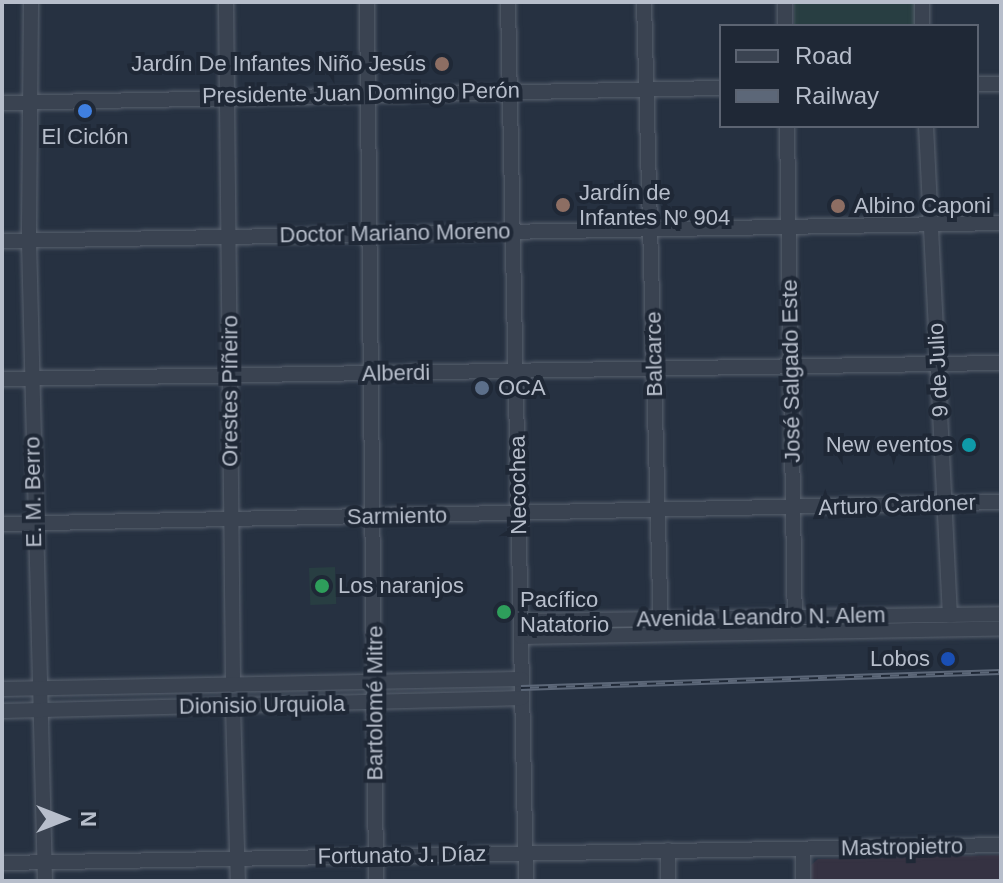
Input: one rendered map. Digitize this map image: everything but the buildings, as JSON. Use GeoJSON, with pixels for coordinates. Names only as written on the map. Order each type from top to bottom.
{"type":"FeatureCollection","features":[{"type":"Feature","properties":{"kind":"street","name":"E. M. Berro"},"geometry":{"type":"LineString","coordinates":[[31,2],[31,379],[37,710],[45,881]]}},
{"type":"Feature","properties":{"kind":"street","name":"Orestes Piñeiro"},"geometry":{"type":"LineString","coordinates":[[226,2],[233,685]]}},
{"type":"Feature","properties":{"kind":"street","name":"Bartolomé Mitre"},"geometry":{"type":"LineString","coordinates":[[367,2],[376,881]]}},
{"type":"Feature","properties":{"kind":"street","name":"Necochea"},"geometry":{"type":"LineString","coordinates":[[508,2],[526,881]]}},
{"type":"Feature","properties":{"kind":"street","name":"Balcarce"},"geometry":{"type":"LineString","coordinates":[[644,2],[661,627]]}},
{"type":"Feature","properties":{"kind":"street"},"geometry":{"type":"LineString","coordinates":[[785,2],[785,24]]}},
{"type":"Feature","properties":{"kind":"street"},"geometry":{"type":"LineString","coordinates":[[922,2],[922,24]]}},
{"type":"Feature","properties":{"kind":"street"},"geometry":{"type":"LineString","coordinates":[[979,84],[1001,84]]}},
{"type":"Feature","properties":{"kind":"street","name":"Presidente Juan Domingo Perón"},"geometry":{"type":"LineString","coordinates":[[2,103],[511,89],[719,88]]}},
{"type":"Feature","properties":{"kind":"street","name":"José Salgado Este"},"geometry":{"type":"LineString","coordinates":[[787,128],[795,624]]}},
{"type":"Feature","properties":{"kind":"street","name":"9 de Julio"},"geometry":{"type":"LineString","coordinates":[[926,128],[950,615]]}},
{"type":"Feature","properties":{"kind":"street","name":"Doctor Mariano Moreno"},"geometry":{"type":"LineString","coordinates":[[2,241],[1001,223]]}},
{"type":"Feature","properties":{"kind":"street","name":"Alberdi"},"geometry":{"type":"LineString","coordinates":[[2,379],[1001,363]]}},
{"type":"Feature","properties":{"kind":"street","name":"Arturo Cardoner"},"geometry":{"type":"LineString","coordinates":[[793,507],[1001,502]]}},
{"type":"Feature","properties":{"kind":"street","name":"Sarmiento"},"geometry":{"type":"LineString","coordinates":[[2,524],[793,507]]}},
{"type":"Feature","properties":{"kind":"street","name":"Avenida Leandro N. Alem"},"geometry":{"type":"LineString","coordinates":[[521,637],[661,627],[983,622],[1001,614]]}},
{"type":"Feature","properties":{"kind":"street","name":"Avenida Leandro N. Alem"},"geometry":{"type":"LineString","coordinates":[[913,623],[950,615],[1001,629]]}},
{"type":"Feature","properties":{"kind":"street","name":"Avenida Leandro N. Alem"},"geometry":{"type":"LineString","coordinates":[[521,621],[661,627]]}},
{"type":"Feature","properties":{"kind":"street","name":"Dionisio Urquiola"},"geometry":{"type":"LineString","coordinates":[[2,689],[522,679]]}},
{"type":"Feature","properties":{"kind":"street","name":"Dionisio Urquiola"},"geometry":{"type":"LineString","coordinates":[[2,711],[522,698]]}},
{"type":"Feature","properties":{"kind":"street"},"geometry":{"type":"LineString","coordinates":[[233,706],[238,881]]}},
{"type":"Feature","properties":{"kind":"street","name":"Mastropietro"},"geometry":{"type":"LineString","coordinates":[[803,849],[1001,845]]}},
{"type":"Feature","properties":{"kind":"street"},"geometry":{"type":"LineString","coordinates":[[803,849],[803,881]]}},
{"type":"Feature","properties":{"kind":"street","name":"Fortunato J. Díaz"},"geometry":{"type":"LineString","coordinates":[[2,863],[803,849]]}},
{"type":"Feature","properties":{"kind":"street"},"geometry":{"type":"LineString","coordinates":[[668,850],[668,881]]}},
{"type":"Feature","properties":{"kind":"shaded area"},"geometry":{"type":"Polygon","coordinates":[[[1001,855],[1001,881],[811,881],[811,865],[818,859],[1001,855]]]}},
{"type":"Feature","properties":{"kind":"green space"},"geometry":{"type":"Polygon","coordinates":[[[794,2],[915,2],[915,24],[794,24],[794,2]]]}},
{"type":"Feature","properties":{"kind":"green space","name":"Los naranjos"},"geometry":{"type":"Polygon","coordinates":[[[335,567],[336,604],[310,605],[309,568],[335,567]]]}},
{"type":"Feature","properties":{"kind":"railway"},"geometry":{"type":"LineString","coordinates":[[521,688],[1001,672]]}},
{"type":"Feature","properties":{"kind":"place","name":"Jardín De Infantes Niño Jesús"},"geometry":{"type":"Point","coordinates":[442,64]}},
{"type":"Feature","properties":{"kind":"place","name":"El Ciclón"},"geometry":{"type":"Point","coordinates":[85,111]}},
{"type":"Feature","properties":{"kind":"place","name":"Jardín de Infantes Nº 904"},"geometry":{"type":"Point","coordinates":[563,205]}},
{"type":"Feature","properties":{"kind":"place","name":"Albino Caponi"},"geometry":{"type":"Point","coordinates":[838,206]}},
{"type":"Feature","properties":{"kind":"place","name":"OCA"},"geometry":{"type":"Point","coordinates":[482,388]}},
{"type":"Feature","properties":{"kind":"place","name":"New eventos"},"geometry":{"type":"Point","coordinates":[969,445]}},
{"type":"Feature","properties":{"kind":"place","name":"Los naranjos"},"geometry":{"type":"Point","coordinates":[322,586]}},
{"type":"Feature","properties":{"kind":"place","name":"Pacífico Natatorio"},"geometry":{"type":"Point","coordinates":[504,612]}},
{"type":"Feature","properties":{"kind":"place","name":"Lobos"},"geometry":{"type":"Point","coordinates":[948,659]}}]}
